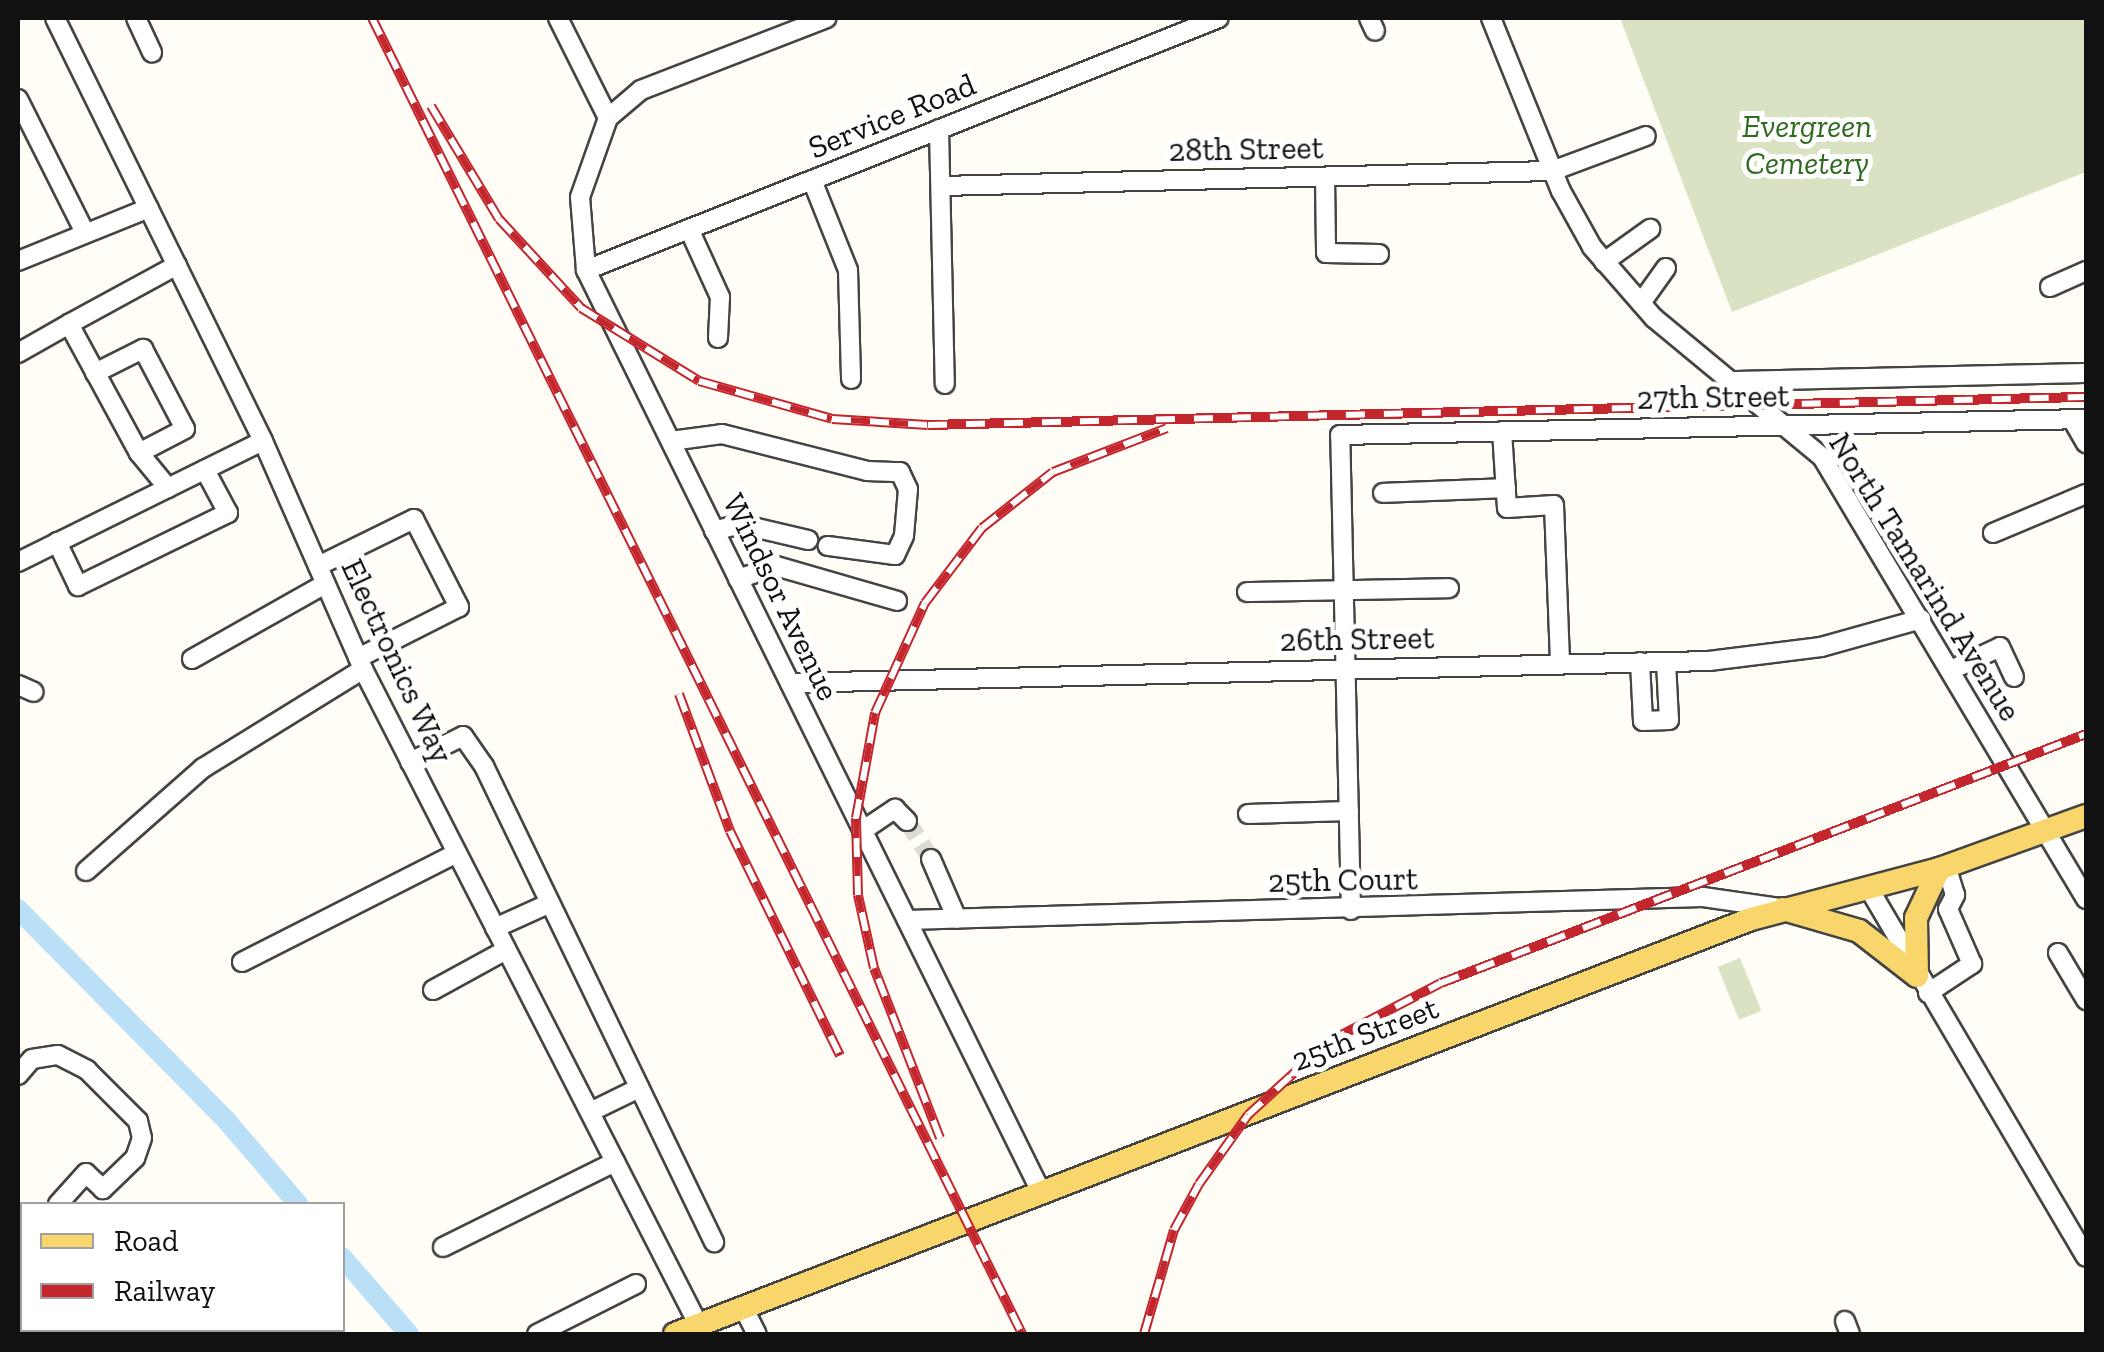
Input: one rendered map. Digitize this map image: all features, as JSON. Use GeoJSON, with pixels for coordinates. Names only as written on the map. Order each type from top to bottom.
{"type":"FeatureCollection","features":[{"type":"Feature","properties":{"kind":"main road","name":"25th Street"},"geometry":{"type":"LineString","coordinates":[[675,1334],[1779,908],[1942,868],[2086,816]]}},
{"type":"Feature","properties":{"kind":"main road"},"geometry":{"type":"LineString","coordinates":[[1922,984],[1916,918],[1942,868]]}},
{"type":"Feature","properties":{"kind":"main road"},"geometry":{"type":"LineString","coordinates":[[1779,908],[1858,931],[1922,984]]}},
{"type":"Feature","properties":{"kind":"street","name":"Electronics Way"},"geometry":{"type":"LineString","coordinates":[[55,18],[264,441],[360,663],[698,1324]]}},
{"type":"Feature","properties":{"kind":"street"},"geometry":{"type":"LineString","coordinates":[[136,18],[152,52]]}},
{"type":"Feature","properties":{"kind":"street"},"geometry":{"type":"LineString","coordinates":[[558,18],[608,118],[641,90],[827,18]]}},
{"type":"Feature","properties":{"kind":"street","name":"Service Road"},"geometry":{"type":"LineString","coordinates":[[586,270],[1219,18]]}},
{"type":"Feature","properties":{"kind":"street","name":"North Tamarind Avenue"},"geometry":{"type":"LineString","coordinates":[[1491,18],[1552,171],[1604,262],[1641,303],[1790,425],[1822,457],[2086,899]]}},
{"type":"Feature","properties":{"kind":"street"},"geometry":{"type":"LineString","coordinates":[[18,99],[84,231]]}},
{"type":"Feature","properties":{"kind":"street","name":"Windsor Avenue"},"geometry":{"type":"LineString","coordinates":[[608,118],[580,197],[586,270],[1042,1194]]}},
{"type":"Feature","properties":{"kind":"street"},"geometry":{"type":"LineString","coordinates":[[939,129],[946,384]]}},
{"type":"Feature","properties":{"kind":"street","name":"28th Street"},"geometry":{"type":"LineString","coordinates":[[941,186],[1552,171],[1646,136]]}},
{"type":"Feature","properties":{"kind":"street"},"geometry":{"type":"LineString","coordinates":[[1325,177],[1326,254],[1379,254]]}},
{"type":"Feature","properties":{"kind":"street"},"geometry":{"type":"LineString","coordinates":[[812,180],[848,270],[850,380]]}},
{"type":"Feature","properties":{"kind":"street"},"geometry":{"type":"LineString","coordinates":[[18,261],[148,208]]}},
{"type":"Feature","properties":{"kind":"street"},"geometry":{"type":"LineString","coordinates":[[689,229],[720,297],[718,338]]}},
{"type":"Feature","properties":{"kind":"street"},"geometry":{"type":"LineString","coordinates":[[1604,262],[1650,229]]}},
{"type":"Feature","properties":{"kind":"street"},"geometry":{"type":"LineString","coordinates":[[18,352],[177,265]]}},
{"type":"Feature","properties":{"kind":"street"},"geometry":{"type":"LineString","coordinates":[[1641,303],[1666,268]]}},
{"type":"Feature","properties":{"kind":"street"},"geometry":{"type":"LineString","coordinates":[[2050,287],[2086,271]]}},
{"type":"Feature","properties":{"kind":"street"},"geometry":{"type":"LineString","coordinates":[[69,324],[139,452],[168,488]]}},
{"type":"Feature","properties":{"kind":"street"},"geometry":{"type":"LineString","coordinates":[[96,373],[143,349],[184,428],[139,452]]}},
{"type":"Feature","properties":{"kind":"street"},"geometry":{"type":"LineString","coordinates":[[1734,381],[2086,373]]}},
{"type":"Feature","properties":{"kind":"street"},"geometry":{"type":"LineString","coordinates":[[2079,419],[2086,444]]}},
{"type":"Feature","properties":{"kind":"street","name":"27th Street"},"geometry":{"type":"LineString","coordinates":[[1344,591],[1340,435],[2079,419]]}},
{"type":"Feature","properties":{"kind":"street"},"geometry":{"type":"LineString","coordinates":[[1502,431],[1507,508],[1554,505],[1560,664]]}},
{"type":"Feature","properties":{"kind":"street"},"geometry":{"type":"LineString","coordinates":[[670,441],[722,434],[866,470],[900,472],[908,490],[904,536],[895,555],[828,546]]}},
{"type":"Feature","properties":{"kind":"street"},"geometry":{"type":"LineString","coordinates":[[18,562],[264,441]]}},
{"type":"Feature","properties":{"kind":"street"},"geometry":{"type":"LineString","coordinates":[[57,542],[78,586],[228,513],[205,470]]}},
{"type":"Feature","properties":{"kind":"street"},"geometry":{"type":"LineString","coordinates":[[1383,494],[1506,488]]}},
{"type":"Feature","properties":{"kind":"street"},"geometry":{"type":"LineString","coordinates":[[1992,533],[2086,494]]}},
{"type":"Feature","properties":{"kind":"street"},"geometry":{"type":"LineString","coordinates":[[86,871],[203,768],[360,663],[459,607],[414,518],[192,659]]}},
{"type":"Feature","properties":{"kind":"street"},"geometry":{"type":"LineString","coordinates":[[714,531],[740,524],[808,540]]}},
{"type":"Feature","properties":{"kind":"street"},"geometry":{"type":"LineString","coordinates":[[738,579],[776,566],[897,601]]}},
{"type":"Feature","properties":{"kind":"street"},"geometry":{"type":"LineString","coordinates":[[1246,592],[1449,588]]}},
{"type":"Feature","properties":{"kind":"street"},"geometry":{"type":"LineString","coordinates":[[1344,591],[1351,910]]}},
{"type":"Feature","properties":{"kind":"street","name":"26th Street"},"geometry":{"type":"LineString","coordinates":[[790,683],[1666,662],[1820,647],[1921,618]]}},
{"type":"Feature","properties":{"kind":"street"},"geometry":{"type":"LineString","coordinates":[[1952,670],[2000,647],[2014,677]]}},
{"type":"Feature","properties":{"kind":"street"},"geometry":{"type":"LineString","coordinates":[[1640,662],[1643,721],[1668,720],[1666,662]]}},
{"type":"Feature","properties":{"kind":"street"},"geometry":{"type":"LineString","coordinates":[[410,762],[463,736],[550,903],[714,1242]]}},
{"type":"Feature","properties":{"kind":"street"},"geometry":{"type":"LineString","coordinates":[[862,831],[894,809],[906,821]]}},
{"type":"Feature","properties":{"kind":"street"},"geometry":{"type":"LineString","coordinates":[[1248,814],[1349,811]]}},
{"type":"Feature","properties":{"kind":"street"},"geometry":{"type":"LineString","coordinates":[[242,962],[457,853]]}},
{"type":"Feature","properties":{"kind":"street"},"geometry":{"type":"LineString","coordinates":[[931,859],[957,919]]}},
{"type":"Feature","properties":{"kind":"street"},"geometry":{"type":"LineString","coordinates":[[1922,984],[1972,964],[1948,909],[1955,895],[1942,868]]}},
{"type":"Feature","properties":{"kind":"street"},"geometry":{"type":"LineString","coordinates":[[1868,887],[2086,1257]]}},
{"type":"Feature","properties":{"kind":"street","name":"25th Court"},"geometry":{"type":"LineString","coordinates":[[907,920],[1351,910],[1703,896],[1779,908]]}},
{"type":"Feature","properties":{"kind":"street"},"geometry":{"type":"LineString","coordinates":[[495,928],[550,903]]}},
{"type":"Feature","properties":{"kind":"street"},"geometry":{"type":"LineString","coordinates":[[433,990],[506,950]]}},
{"type":"Feature","properties":{"kind":"street"},"geometry":{"type":"LineString","coordinates":[[2058,953],[2086,1000]]}},
{"type":"Feature","properties":{"kind":"street"},"geometry":{"type":"LineString","coordinates":[[18,1075],[32,1060],[58,1055],[87,1070],[138,1120],[142,1138],[135,1158],[103,1189],[86,1173],[60,1202]]}},
{"type":"Feature","properties":{"kind":"street"},"geometry":{"type":"LineString","coordinates":[[590,1112],[640,1088]]}},
{"type":"Feature","properties":{"kind":"street"},"geometry":{"type":"LineString","coordinates":[[444,1247],[615,1162]]}},
{"type":"Feature","properties":{"kind":"street"},"geometry":{"type":"LineString","coordinates":[[537,1334],[576,1326],[636,1284]]}},
{"type":"Feature","properties":{"kind":"street"},"geometry":{"type":"LineString","coordinates":[[744,1307],[756,1334]]}},
{"type":"Feature","properties":{"kind":"green space","name":"Evergreen Cemetery"},"geometry":{"type":"Polygon","coordinates":[[[1620,18],[2086,18],[2086,172],[1732,312],[1620,18]]]}},
{"type":"Feature","properties":{"kind":"green space"},"geometry":{"type":"Polygon","coordinates":[[[1740,958],[1761,1011],[1739,1020],[1718,967],[1740,958]]]}},
{"type":"Feature","properties":{"kind":"waterway"},"geometry":{"type":"LineString","coordinates":[[18,909],[226,1120],[296,1202]]}},
{"type":"Feature","properties":{"kind":"waterway"},"geometry":{"type":"LineString","coordinates":[[345,1260],[409,1334]]}},
{"type":"Feature","properties":{"kind":"tunnel"},"geometry":{"type":"LineString","coordinates":[[907,821],[931,859]]}},
{"type":"Feature","properties":{"kind":"railway"},"geometry":{"type":"LineString","coordinates":[[372,18],[1022,1334]]}},
{"type":"Feature","properties":{"kind":"railway"},"geometry":{"type":"LineString","coordinates":[[431,106],[499,219],[581,308],[699,381],[832,419],[928,425],[2086,397]]}},
{"type":"Feature","properties":{"kind":"railway"},"geometry":{"type":"LineString","coordinates":[[940,1138],[874,968],[858,895],[856,818],[875,713],[925,603],[982,528],[1053,472],[1167,428]]}},
{"type":"Feature","properties":{"kind":"railway"},"geometry":{"type":"LineString","coordinates":[[679,694],[730,831],[840,1056]]}},
{"type":"Feature","properties":{"kind":"railway"},"geometry":{"type":"LineString","coordinates":[[1144,1334],[1174,1230],[1199,1184],[1248,1115],[1328,1042],[1441,983],[2086,734]]}}]}
